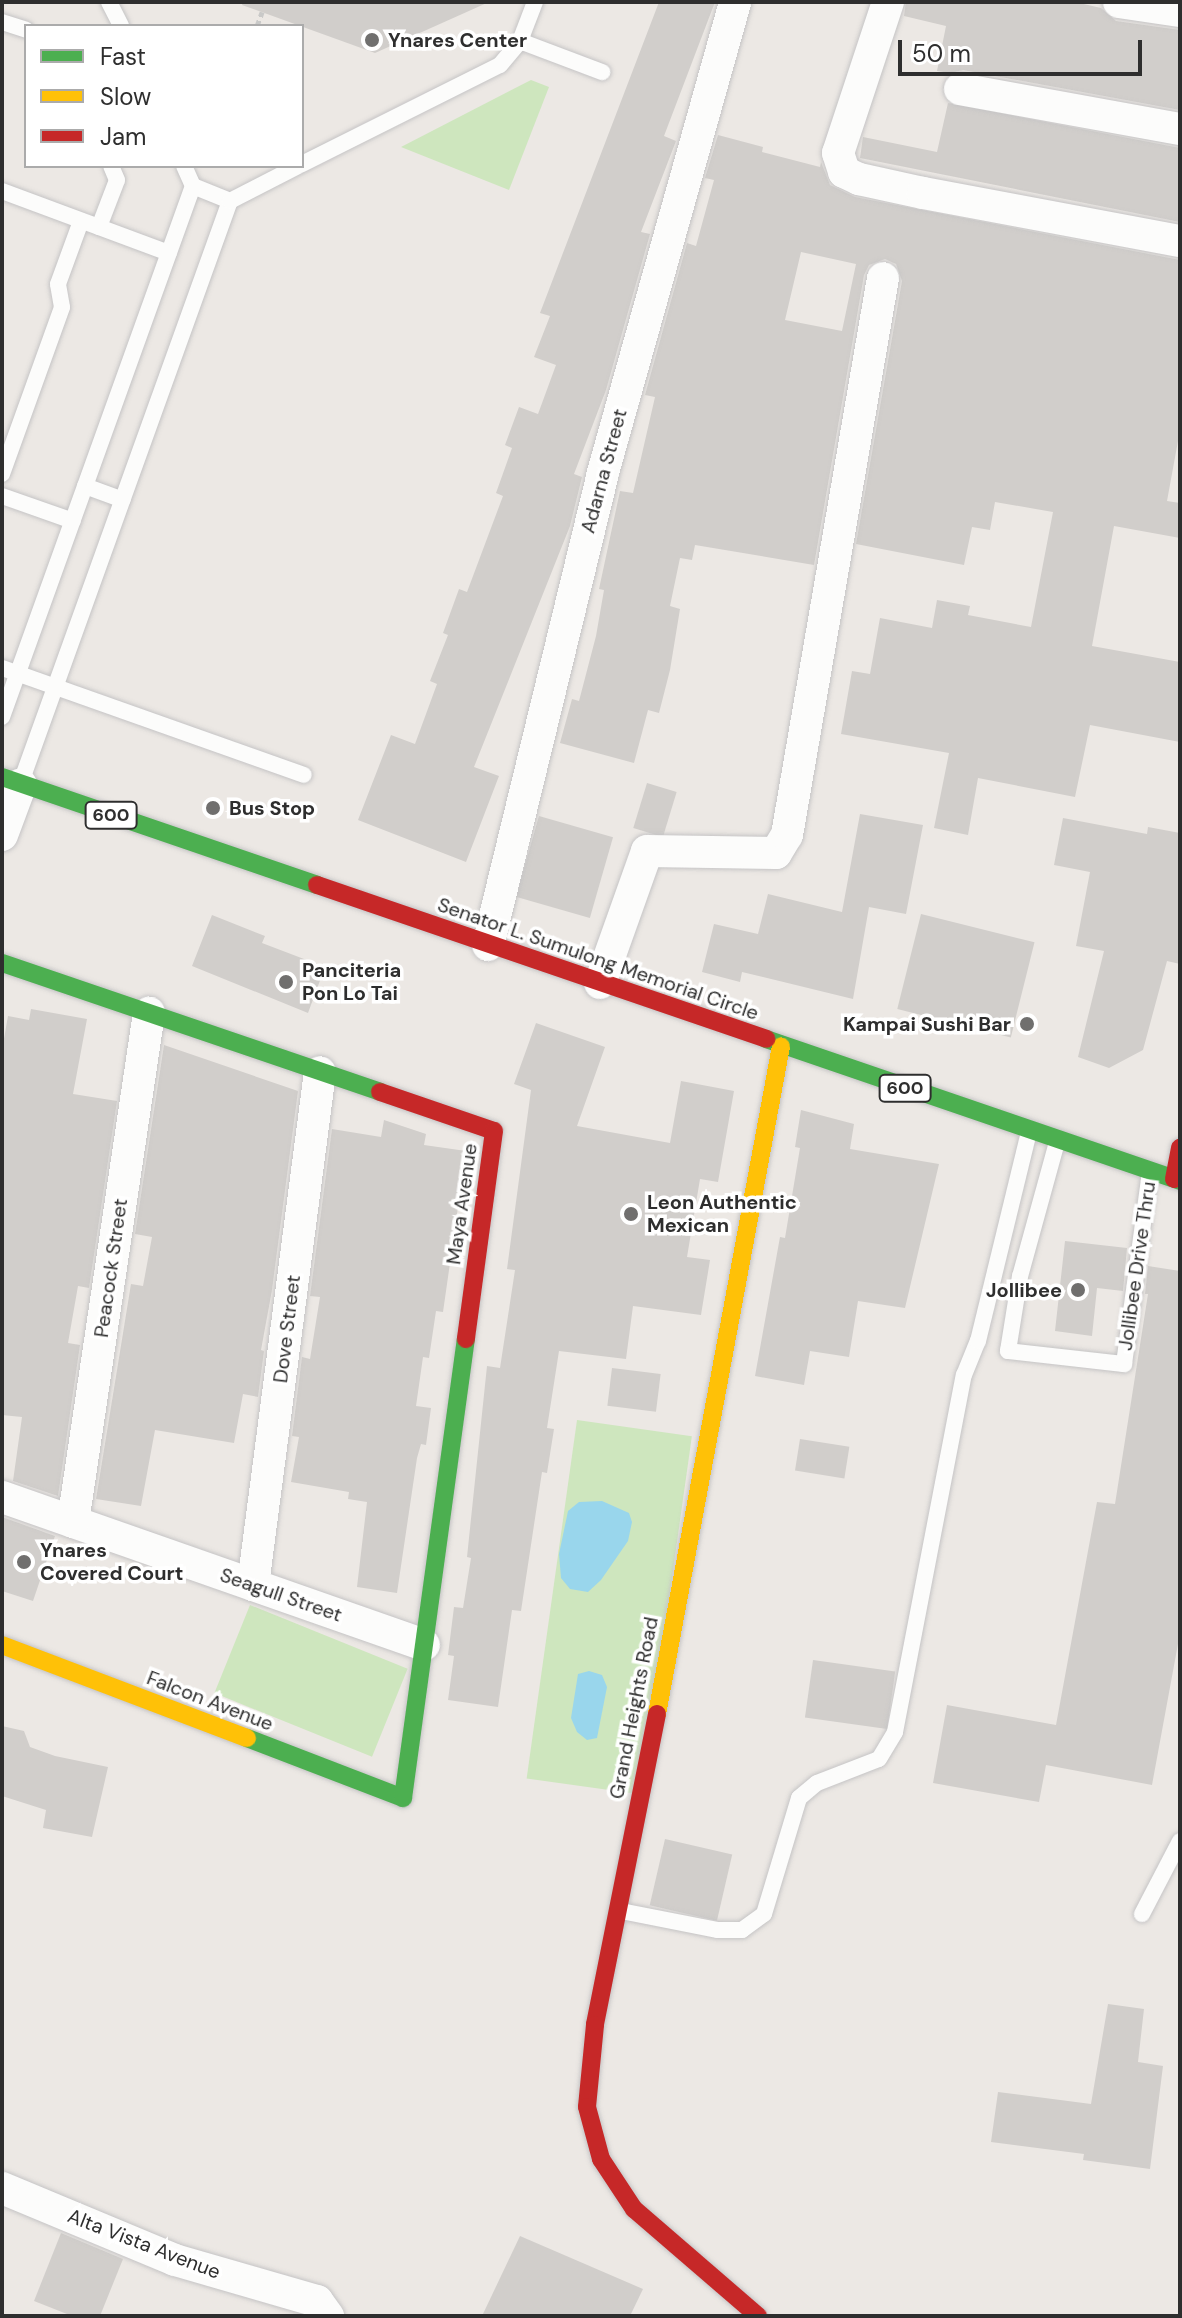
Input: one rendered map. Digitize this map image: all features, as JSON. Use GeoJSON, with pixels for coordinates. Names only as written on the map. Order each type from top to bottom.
{"type":"FeatureCollection","features":[{"type":"Feature","properties":{"kind":"street","name":"Adarna Street"},"geometry":{"type":"LineString","coordinates":[[488,945],[602,476],[735,2]]}},
{"type":"Feature","properties":{"kind":"street"},"geometry":{"type":"LineString","coordinates":[[888,2],[838,153],[844,172],[859,179],[923,193],[1180,241]]}},
{"type":"Feature","properties":{"kind":"street"},"geometry":{"type":"LineString","coordinates":[[1119,2],[1180,11]]}},
{"type":"Feature","properties":{"kind":"street"},"geometry":{"type":"LineString","coordinates":[[960,89],[1180,129]]}},
{"type":"Feature","properties":{"kind":"street"},"geometry":{"type":"LineString","coordinates":[[600,983],[647,851],[776,853],[787,835],[883,278]]}},
{"type":"Feature","properties":{"kind":"street","name":"Senator L. Sumulong Memorial Circle"},"geometry":{"type":"LineString","coordinates":[[11,780],[1177,1180]]}},
{"type":"Feature","properties":{"kind":"street"},"geometry":{"type":"LineString","coordinates":[[2,835],[11,780]]}},
{"type":"Feature","properties":{"kind":"street","name":"Maya Avenue"},"geometry":{"type":"LineString","coordinates":[[2,963],[494,1131],[403,1798]]}},
{"type":"Feature","properties":{"kind":"street","name":"Peacock Street"},"geometry":{"type":"LineString","coordinates":[[73,1522],[149,1013]]}},
{"type":"Feature","properties":{"kind":"street","name":"Grand Heights Road"},"geometry":{"type":"LineString","coordinates":[[758,2316],[634,2209],[601,2159],[587,2107],[595,2025],[781,1046]]}},
{"type":"Feature","properties":{"kind":"street","name":"Dove Street"},"geometry":{"type":"LineString","coordinates":[[253,1585],[320,1072]]}},
{"type":"Feature","properties":{"kind":"street"},"geometry":{"type":"LineString","coordinates":[[1177,1180],[1180,1148]]}},
{"type":"Feature","properties":{"kind":"street","name":"Seagull Street"},"geometry":{"type":"LineString","coordinates":[[2,1497],[424,1645]]}},
{"type":"Feature","properties":{"kind":"street","name":"Falcon Avenue"},"geometry":{"type":"LineString","coordinates":[[2,1645],[403,1798]]}},
{"type":"Feature","properties":{"kind":"street","name":"Alta Vista Avenue"},"geometry":{"type":"LineString","coordinates":[[2,2188],[175,2260],[317,2301],[328,2316]]}},
{"type":"Feature","properties":{"kind":"lane"},"geometry":{"type":"LineString","coordinates":[[109,2],[120,24]]}},
{"type":"Feature","properties":{"kind":"lane"},"geometry":{"type":"LineString","coordinates":[[304,163],[500,65],[520,41],[535,2]]}},
{"type":"Feature","properties":{"kind":"lane"},"geometry":{"type":"LineString","coordinates":[[2,22],[24,29]]}},
{"type":"Feature","properties":{"kind":"lane"},"geometry":{"type":"LineString","coordinates":[[520,41],[602,72]]}},
{"type":"Feature","properties":{"kind":"lane"},"geometry":{"type":"LineString","coordinates":[[99,227],[117,180],[112,168]]}},
{"type":"Feature","properties":{"kind":"lane"},"geometry":{"type":"LineString","coordinates":[[185,168],[193,186],[230,201]]}},
{"type":"Feature","properties":{"kind":"lane"},"geometry":{"type":"LineString","coordinates":[[11,780],[55,687],[230,201],[294,168]]}},
{"type":"Feature","properties":{"kind":"lane"},"geometry":{"type":"LineString","coordinates":[[2,717],[10,671],[73,521],[193,186]]}},
{"type":"Feature","properties":{"kind":"lane"},"geometry":{"type":"LineString","coordinates":[[2,191],[169,253]]}},
{"type":"Feature","properties":{"kind":"lane"},"geometry":{"type":"LineString","coordinates":[[2,474],[62,307],[58,284],[81,221]]}},
{"type":"Feature","properties":{"kind":"lane"},"geometry":{"type":"LineString","coordinates":[[85,486],[123,500]]}},
{"type":"Feature","properties":{"kind":"lane"},"geometry":{"type":"LineString","coordinates":[[2,496],[73,521]]}},
{"type":"Feature","properties":{"kind":"lane"},"geometry":{"type":"LineString","coordinates":[[10,671],[304,775]]}},
{"type":"Feature","properties":{"kind":"lane"},"geometry":{"type":"LineString","coordinates":[[619,1910],[718,1930],[742,1930],[764,1914],[799,1798],[817,1783],[879,1759],[895,1732],[964,1375],[978,1341],[1029,1131]]}},
{"type":"Feature","properties":{"kind":"lane","name":"Jollibee Drive Thru"},"geometry":{"type":"LineString","coordinates":[[1057,1141],[1020,1276],[1008,1351],[1124,1364],[1150,1171]]}},
{"type":"Feature","properties":{"kind":"lane"},"geometry":{"type":"LineString","coordinates":[[1142,1914],[1180,1841]]}},
{"type":"Feature","properties":{"kind":"path"},"geometry":{"type":"LineString","coordinates":[[258,24],[262,12]]}},
{"type":"Feature","properties":{"kind":"green space"},"geometry":{"type":"Polygon","coordinates":[[[531,80],[549,87],[509,190],[401,147],[531,80]]]}},
{"type":"Feature","properties":{"kind":"green space"},"geometry":{"type":"Polygon","coordinates":[[[577,1420],[692,1436],[641,1795],[527,1778],[577,1420]]]}},
{"type":"Feature","properties":{"kind":"green space"},"geometry":{"type":"Polygon","coordinates":[[[250,1605],[408,1669],[372,1757],[214,1693],[250,1605]]]}},
{"type":"Feature","properties":{"kind":"water"},"geometry":{"type":"Polygon","coordinates":[[[602,1501],[629,1513],[632,1522],[628,1541],[601,1580],[588,1592],[570,1589],[561,1578],[559,1554],[568,1511],[579,1502],[602,1501]]]}},
{"type":"Feature","properties":{"kind":"water"},"geometry":{"type":"Polygon","coordinates":[[[589,1671],[602,1675],[607,1687],[597,1738],[587,1740],[577,1732],[571,1718],[578,1674],[589,1671]]]}},
{"type":"Feature","properties":{"kind":"building","name":"Ynares Center"},"geometry":{"type":"Polygon","coordinates":[[[243,2],[489,2],[375,53],[304,27],[304,24],[295,24],[242,5],[243,2]]]}},
{"type":"Feature","properties":{"kind":"building"},"geometry":{"type":"Polygon","coordinates":[[[659,2],[715,2],[664,136],[676,141],[641,232],[650,234],[606,390],[574,474],[582,477],[570,526],[474,767],[499,776],[466,862],[358,820],[391,735],[415,744],[437,684],[430,681],[448,635],[443,633],[459,589],[467,592],[503,496],[496,493],[512,448],[505,445],[519,407],[538,414],[556,365],[534,357],[550,316],[540,313],[659,2]]]}},
{"type":"Feature","properties":{"kind":"building"},"geometry":{"type":"Polygon","coordinates":[[[906,2],[1075,2],[1101,8],[1116,21],[1180,30],[1180,110],[963,70],[950,73],[937,71],[946,26],[904,16],[906,2]]]}},
{"type":"Feature","properties":{"kind":"building"},"geometry":{"type":"Polygon","coordinates":[[[948,103],[1180,148],[1180,222],[860,158],[863,137],[937,152],[948,103]]]}},
{"type":"Feature","properties":{"kind":"building"},"geometry":{"type":"Polygon","coordinates":[[[718,135],[763,147],[762,152],[820,167],[821,162],[830,185],[855,197],[1180,260],[1180,430],[1167,501],[1180,503],[1180,538],[1114,526],[1092,646],[1180,662],[1180,742],[1090,725],[1075,797],[978,778],[968,835],[934,828],[949,753],[841,734],[852,671],[870,674],[880,618],[932,628],[937,600],[970,606],[968,615],[1031,627],[1053,512],[995,502],[990,530],[972,527],[964,565],[856,544],[902,281],[896,264],[885,259],[869,265],[864,275],[814,565],[695,545],[692,560],[680,558],[670,606],[680,609],[670,670],[659,713],[648,710],[634,763],[560,743],[572,699],[579,701],[596,636],[604,590],[599,589],[620,491],[633,493],[655,397],[645,395],[687,243],[696,246],[714,180],[705,178],[718,135]],[[801,252],[785,320],[842,331],[856,264],[801,252]]]}},
{"type":"Feature","properties":{"kind":"building"},"geometry":{"type":"Polygon","coordinates":[[[647,783],[677,792],[663,837],[633,828],[647,783]]]}},
{"type":"Feature","properties":{"kind":"building"},"geometry":{"type":"Polygon","coordinates":[[[860,814],[923,825],[906,914],[869,907],[853,999],[742,972],[740,982],[702,972],[714,924],[758,934],[768,894],[842,912],[860,814]]]}},
{"type":"Feature","properties":{"kind":"building"},"geometry":{"type":"Polygon","coordinates":[[[539,816],[613,837],[590,918],[516,897],[539,816]]]}},
{"type":"Feature","properties":{"kind":"building"},"geometry":{"type":"Polygon","coordinates":[[[1063,818],[1147,834],[1148,827],[1180,833],[1180,964],[1167,961],[1143,1050],[1109,1068],[1078,1057],[1104,951],[1076,946],[1090,872],[1054,865],[1063,818]]]}},
{"type":"Feature","properties":{"kind":"building"},"geometry":{"type":"Polygon","coordinates":[[[921,914],[1035,942],[1011,1037],[897,1009],[921,914]]]}},
{"type":"Feature","properties":{"kind":"building"},"geometry":{"type":"Polygon","coordinates":[[[212,915],[265,936],[262,943],[325,967],[308,1013],[192,966],[212,915]]]}},
{"type":"Feature","properties":{"kind":"building"},"geometry":{"type":"Polygon","coordinates":[[[31,1009],[87,1019],[73,1094],[117,1101],[89,1288],[78,1286],[68,1343],[80,1345],[58,1496],[13,1481],[22,1417],[2,1415],[2,1050],[8,1016],[29,1020],[31,1009]]]}},
{"type":"Feature","properties":{"kind":"building"},"geometry":{"type":"Polygon","coordinates":[[[536,1023],[605,1047],[577,1126],[670,1143],[681,1081],[734,1091],[718,1182],[700,1179],[687,1257],[710,1260],[701,1315],[633,1306],[626,1359],[559,1351],[547,1428],[554,1429],[547,1473],[542,1472],[521,1611],[512,1610],[498,1707],[448,1700],[454,1656],[448,1655],[454,1607],[463,1608],[471,1558],[467,1557],[487,1366],[500,1368],[515,1270],[507,1269],[531,1090],[514,1084],[536,1023]]]}},
{"type":"Feature","properties":{"kind":"building"},"geometry":{"type":"Polygon","coordinates":[[[164,1045],[298,1091],[272,1290],[261,1350],[264,1351],[258,1397],[243,1394],[234,1443],[155,1430],[141,1506],[96,1499],[131,1284],[143,1286],[152,1237],[135,1234],[164,1045]]]}},
{"type":"Feature","properties":{"kind":"building"},"geometry":{"type":"Polygon","coordinates":[[[801,1110],[854,1124],[850,1149],[939,1164],[905,1308],[858,1301],[849,1357],[810,1351],[804,1385],[755,1376],[780,1237],[785,1238],[800,1148],[795,1147],[801,1110]]]}},
{"type":"Feature","properties":{"kind":"building"},"geometry":{"type":"Polygon","coordinates":[[[384,1120],[426,1134],[424,1145],[466,1151],[443,1312],[436,1311],[429,1358],[423,1357],[416,1406],[431,1408],[426,1445],[421,1444],[417,1458],[397,1593],[357,1587],[367,1502],[348,1499],[349,1492],[291,1482],[299,1437],[292,1436],[302,1357],[310,1359],[320,1297],[310,1296],[332,1129],[381,1137],[384,1120]]]}},
{"type":"Feature","properties":{"kind":"building","name":"Jollibee"},"geometry":{"type":"Polygon","coordinates":[[[1065,1241],[1127,1248],[1123,1291],[1097,1288],[1092,1336],[1055,1331],[1065,1241]]]}},
{"type":"Feature","properties":{"kind":"building"},"geometry":{"type":"Polygon","coordinates":[[[1148,1266],[1180,1271],[1180,1633],[1152,1785],[1046,1765],[1039,1802],[933,1783],[947,1705],[1056,1725],[1097,1502],[1115,1504],[1148,1294],[1145,1294],[1148,1266]]]}},
{"type":"Feature","properties":{"kind":"building"},"geometry":{"type":"Polygon","coordinates":[[[612,1368],[661,1374],[656,1412],[607,1406],[612,1368]]]}},
{"type":"Feature","properties":{"kind":"building"},"geometry":{"type":"Polygon","coordinates":[[[800,1439],[849,1447],[844,1478],[795,1471],[800,1439]]]}},
{"type":"Feature","properties":{"kind":"building","name":"Ynares Covered Court"},"geometry":{"type":"Polygon","coordinates":[[[2,1517],[55,1536],[33,1601],[2,1591],[2,1517]]]}},
{"type":"Feature","properties":{"kind":"building"},"geometry":{"type":"Polygon","coordinates":[[[813,1660],[895,1672],[887,1729],[805,1717],[813,1660]]]}},
{"type":"Feature","properties":{"kind":"building"},"geometry":{"type":"Polygon","coordinates":[[[2,1726],[24,1731],[30,1747],[55,1756],[108,1767],[92,1837],[43,1828],[46,1810],[2,1796],[2,1726]]]}},
{"type":"Feature","properties":{"kind":"building"},"geometry":{"type":"Polygon","coordinates":[[[665,1839],[732,1855],[717,1921],[650,1905],[665,1839]]]}},
{"type":"Feature","properties":{"kind":"building"},"geometry":{"type":"Polygon","coordinates":[[[1108,2004],[1144,2009],[1138,2062],[1163,2066],[1150,2169],[1083,2160],[1084,2154],[991,2142],[998,2092],[1091,2104],[1108,2004]]]}},
{"type":"Feature","properties":{"kind":"building"},"geometry":{"type":"Polygon","coordinates":[[[61,2233],[123,2259],[100,2316],[72,2316],[34,2301],[61,2233]]]}},
{"type":"Feature","properties":{"kind":"building"},"geometry":{"type":"Polygon","coordinates":[[[520,2236],[643,2289],[630,2316],[482,2316],[520,2236]]]}},
{"type":"Feature","properties":{"kind":"traffic: fast"},"geometry":{"type":"LineString","coordinates":[[2,777],[317,885]]}},
{"type":"Feature","properties":{"kind":"traffic: fast"},"geometry":{"type":"LineString","coordinates":[[2,963],[380,1092]]}},
{"type":"Feature","properties":{"kind":"traffic: fast"},"geometry":{"type":"LineString","coordinates":[[766,1039],[1180,1181]]}},
{"type":"Feature","properties":{"kind":"traffic: fast"},"geometry":{"type":"LineString","coordinates":[[247,1738],[403,1798],[466,1339]]}},
{"type":"Feature","properties":{"kind":"traffic: slow"},"geometry":{"type":"LineString","coordinates":[[657,1714],[781,1046]]}},
{"type":"Feature","properties":{"kind":"traffic: slow"},"geometry":{"type":"LineString","coordinates":[[2,1645],[247,1738]]}},
{"type":"Feature","properties":{"kind":"traffic: jam"},"geometry":{"type":"LineString","coordinates":[[317,885],[766,1039]]}},
{"type":"Feature","properties":{"kind":"traffic: jam"},"geometry":{"type":"LineString","coordinates":[[380,1092],[494,1131],[466,1339]]}},
{"type":"Feature","properties":{"kind":"traffic: jam"},"geometry":{"type":"LineString","coordinates":[[1174,1179],[1180,1148]]}},
{"type":"Feature","properties":{"kind":"traffic: jam"},"geometry":{"type":"LineString","coordinates":[[657,1714],[595,2025],[587,2107],[601,2159],[634,2209],[758,2316]]}},
{"type":"Feature","properties":{"kind":"place","name":"Ynares Center"},"geometry":{"type":"Point","coordinates":[372,40]}},
{"type":"Feature","properties":{"kind":"place","name":"Bus Stop"},"geometry":{"type":"Point","coordinates":[213,808]}},
{"type":"Feature","properties":{"kind":"place","name":"Panciteria Pon Lo Tai"},"geometry":{"type":"Point","coordinates":[286,982]}},
{"type":"Feature","properties":{"kind":"place","name":"Kampai Sushi Bar"},"geometry":{"type":"Point","coordinates":[1027,1024]}},
{"type":"Feature","properties":{"kind":"place","name":"Leon Authentic Mexican"},"geometry":{"type":"Point","coordinates":[631,1214]}},
{"type":"Feature","properties":{"kind":"place","name":"Jollibee"},"geometry":{"type":"Point","coordinates":[1078,1290]}},
{"type":"Feature","properties":{"kind":"place","name":"Ynares Covered Court"},"geometry":{"type":"Point","coordinates":[24,1562]}}]}
